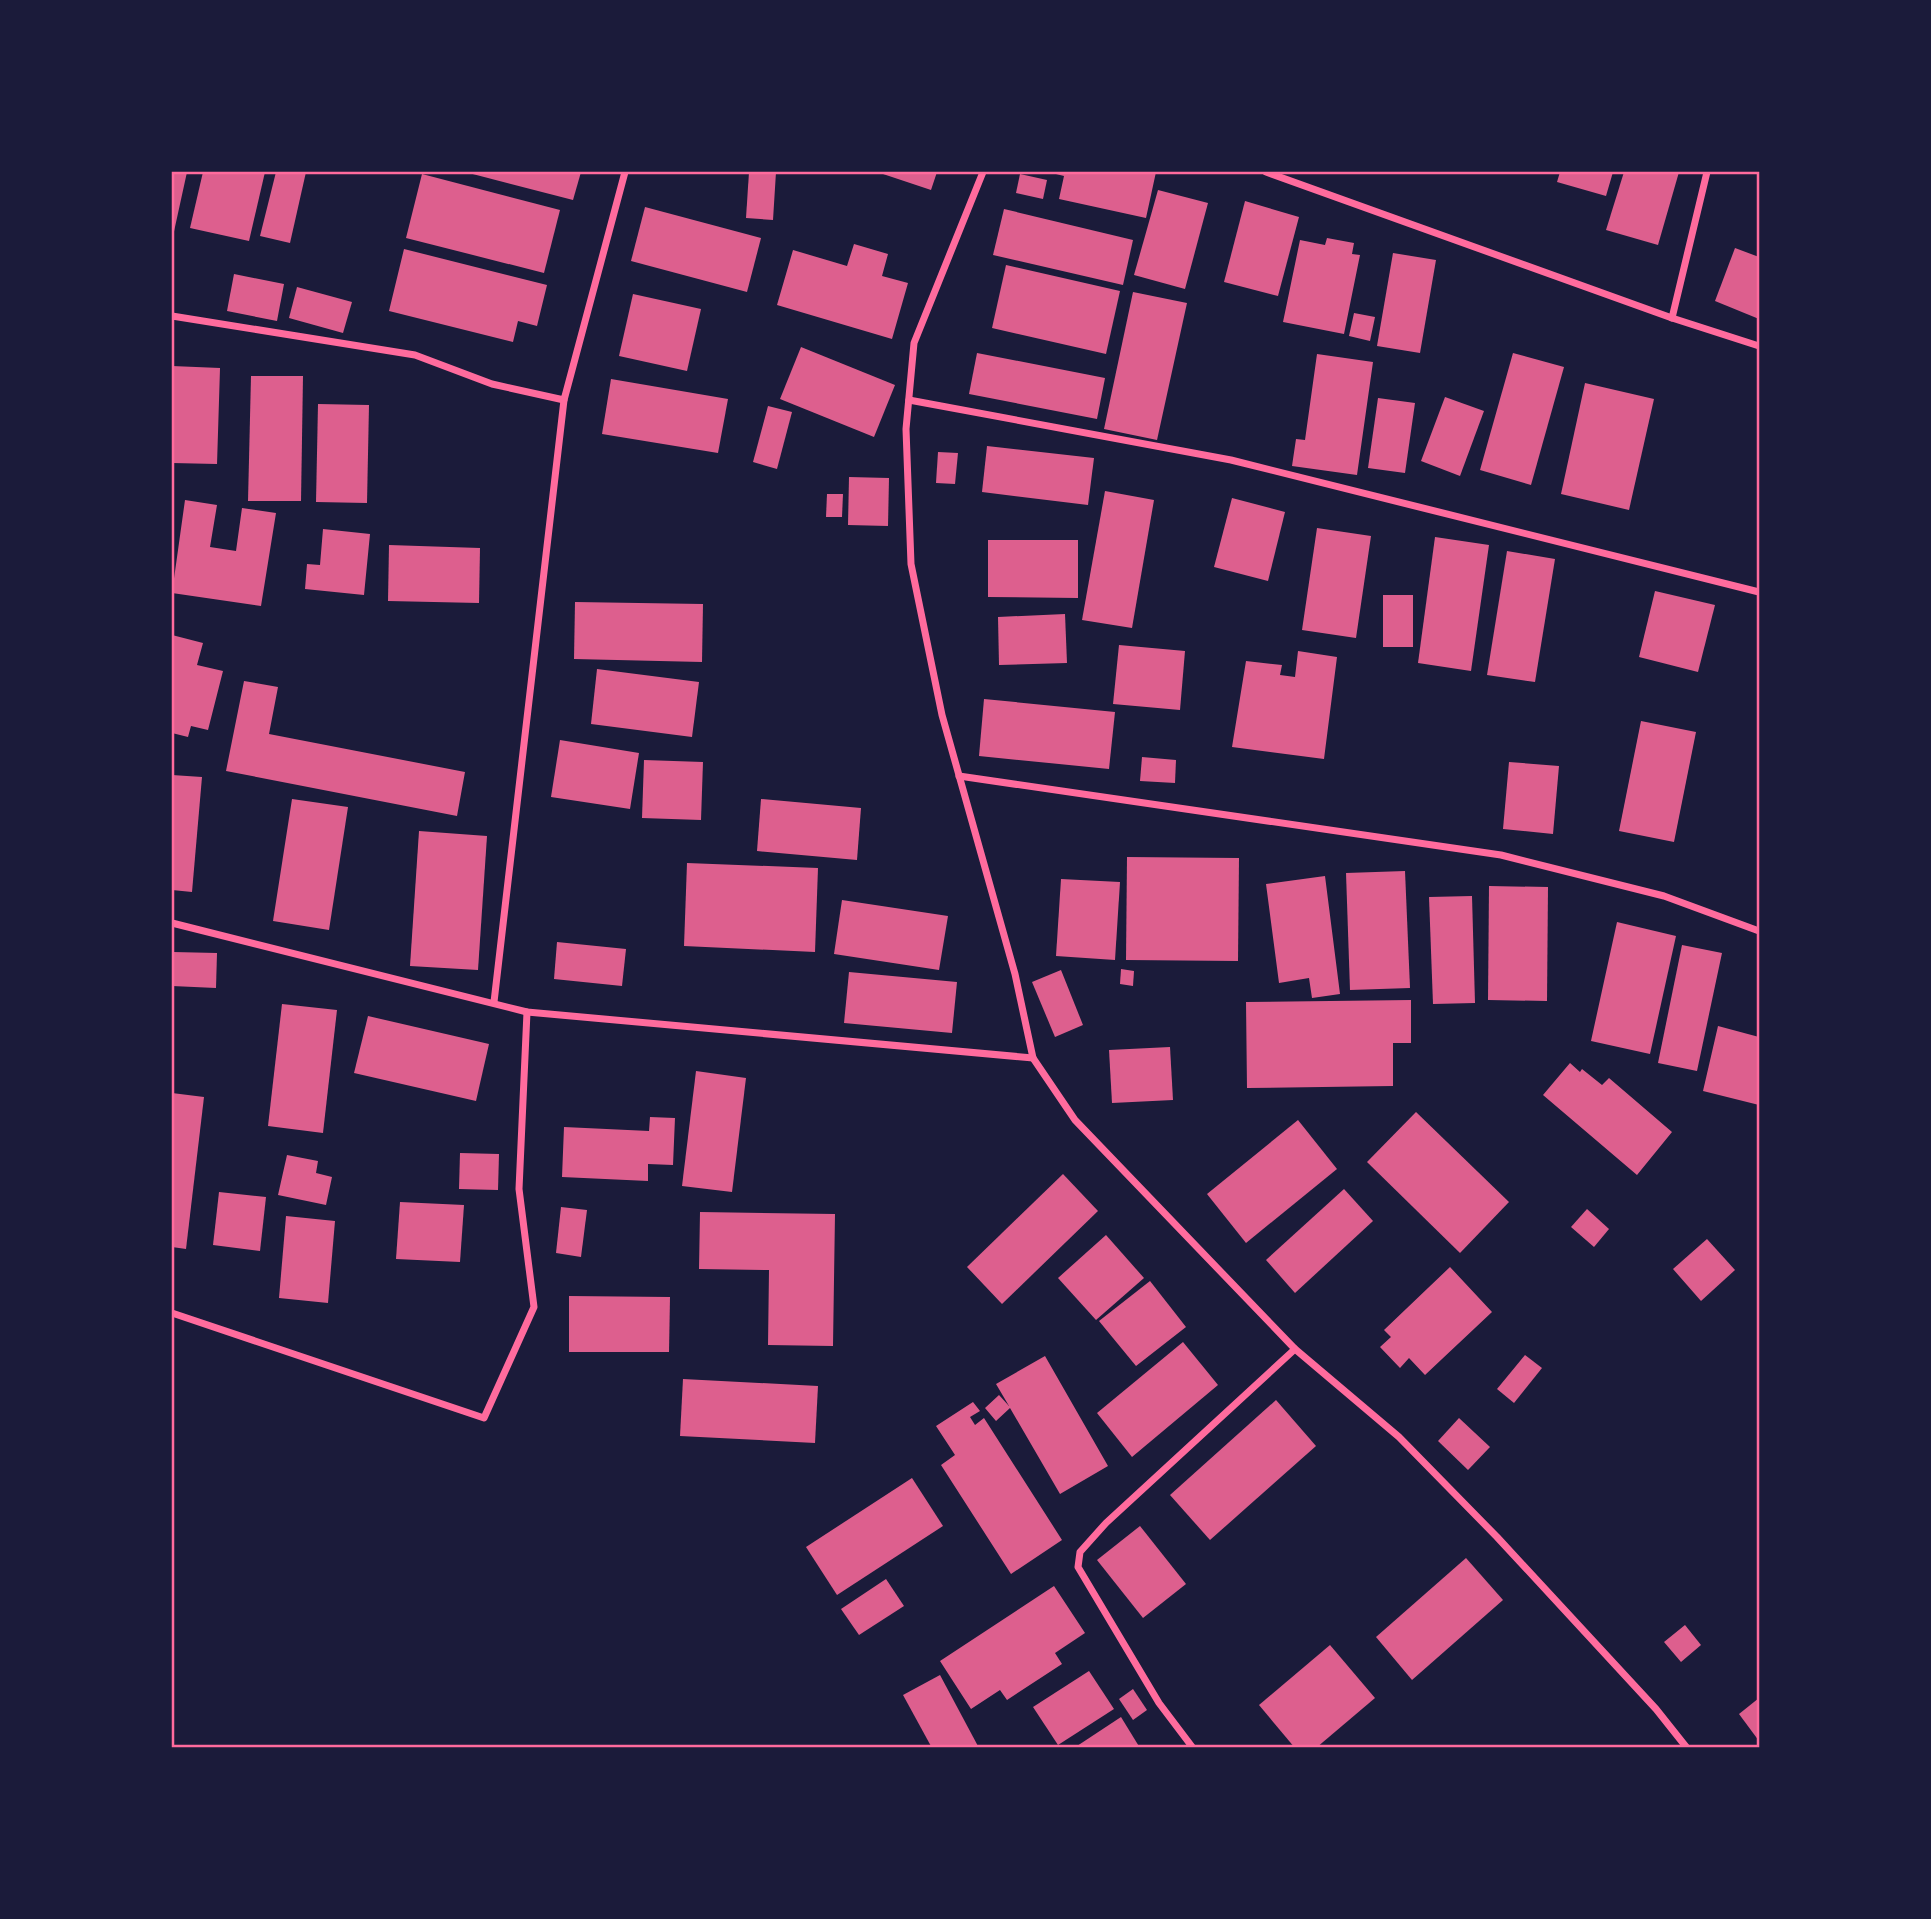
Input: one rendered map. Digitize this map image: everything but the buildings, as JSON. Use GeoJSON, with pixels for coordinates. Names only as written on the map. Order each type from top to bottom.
{"type":"FeatureCollection","features":[{"type":"Feature","properties":{"kind":"street"},"geometry":{"type":"LineString","coordinates":[[494,1002],[564,400],[625,172]]}},
{"type":"Feature","properties":{"kind":"street"},"geometry":{"type":"LineString","coordinates":[[983,172],[914,343],[906,429],[911,564],[927,652],[1015,974],[1033,1058],[1076,1120],[1295,1349],[1399,1437],[1444,1482],[1656,1709],[1688,1748]]}},
{"type":"Feature","properties":{"kind":"street"},"geometry":{"type":"LineString","coordinates":[[1266,172],[1671,318],[1759,345]]}},
{"type":"Feature","properties":{"kind":"street"},"geometry":{"type":"LineString","coordinates":[[1671,318],[1707,172]]}},
{"type":"Feature","properties":{"kind":"street"},"geometry":{"type":"LineString","coordinates":[[172,316],[415,355],[492,384],[564,400]]}},
{"type":"Feature","properties":{"kind":"street"},"geometry":{"type":"LineString","coordinates":[[909,400],[1231,460],[1759,592]]}},
{"type":"Feature","properties":{"kind":"street"},"geometry":{"type":"LineString","coordinates":[[959,776],[1501,855],[1664,896],[1759,931]]}},
{"type":"Feature","properties":{"kind":"street"},"geometry":{"type":"LineString","coordinates":[[172,923],[527,1012],[1033,1058]]}},
{"type":"Feature","properties":{"kind":"street"},"geometry":{"type":"LineString","coordinates":[[172,1313],[484,1418],[534,1307],[519,1189],[527,1012]]}},
{"type":"Feature","properties":{"kind":"street"},"geometry":{"type":"LineString","coordinates":[[1193,1748],[1159,1703],[1090,1591],[1078,1567],[1080,1552],[1106,1523],[1295,1349]]}}]}
